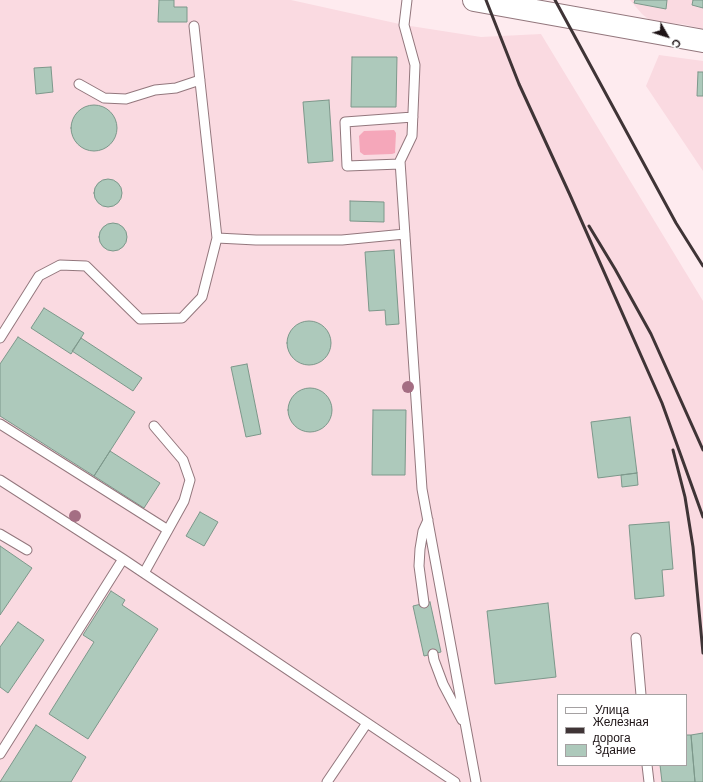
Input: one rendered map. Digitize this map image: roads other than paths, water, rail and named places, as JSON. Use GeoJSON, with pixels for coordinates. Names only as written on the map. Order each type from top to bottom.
{"type":"FeatureCollection","features":[{"type":"Feature","properties":{"kind":"street"},"geometry":{"type":"LineString","coordinates":[[474,0],[703,41]]}},
{"type":"Feature","properties":{"kind":"lane"},"geometry":{"type":"LineString","coordinates":[[407,0],[404,26],[415,65],[413,117],[412,136],[400,164],[422,489],[476,782]]}},
{"type":"Feature","properties":{"kind":"lane"},"geometry":{"type":"LineString","coordinates":[[0,338],[39,276],[60,265],[86,266],[140,319],[182,318],[202,297],[217,238],[194,26]]}},
{"type":"Feature","properties":{"kind":"lane"},"geometry":{"type":"LineString","coordinates":[[79,84],[104,98],[126,99],[155,90],[176,88],[200,80]]}},
{"type":"Feature","properties":{"kind":"lane"},"geometry":{"type":"LineString","coordinates":[[400,164],[347,166],[345,122],[413,117]]}},
{"type":"Feature","properties":{"kind":"lane"},"geometry":{"type":"LineString","coordinates":[[217,238],[256,240],[342,240],[405,234]]}},
{"type":"Feature","properties":{"kind":"lane"},"geometry":{"type":"LineString","coordinates":[[0,424],[168,530]]}},
{"type":"Feature","properties":{"kind":"lane"},"geometry":{"type":"LineString","coordinates":[[144,573],[184,501],[190,480],[183,460],[154,426]]}},
{"type":"Feature","properties":{"kind":"lane"},"geometry":{"type":"LineString","coordinates":[[0,480],[123,559],[455,782]]}},
{"type":"Feature","properties":{"kind":"lane"},"geometry":{"type":"LineString","coordinates":[[424,603],[419,566],[423,531],[428,520]]}},
{"type":"Feature","properties":{"kind":"lane"},"geometry":{"type":"LineString","coordinates":[[0,534],[27,550]]}},
{"type":"Feature","properties":{"kind":"lane"},"geometry":{"type":"LineString","coordinates":[[0,754],[123,559]]}},
{"type":"Feature","properties":{"kind":"lane"},"geometry":{"type":"LineString","coordinates":[[636,638],[641,694]]}},
{"type":"Feature","properties":{"kind":"lane"},"geometry":{"type":"LineString","coordinates":[[433,654],[443,684],[465,724]]}},
{"type":"Feature","properties":{"kind":"lane"},"geometry":{"type":"LineString","coordinates":[[327,782],[367,723]]}},
{"type":"Feature","properties":{"kind":"lane"},"geometry":{"type":"LineString","coordinates":[[647,766],[649,782]]}},
{"type":"Feature","properties":{"kind":"railway"},"geometry":{"type":"LineString","coordinates":[[486,0],[519,84],[662,403],[703,517]]}},
{"type":"Feature","properties":{"kind":"railway"},"geometry":{"type":"LineString","coordinates":[[555,0],[676,223],[703,266]]}},
{"type":"Feature","properties":{"kind":"railway"},"geometry":{"type":"LineString","coordinates":[[589,226],[651,334],[703,450]]}},
{"type":"Feature","properties":{"kind":"railway"},"geometry":{"type":"LineString","coordinates":[[673,450],[685,497],[693,547],[703,653]]}}]}
